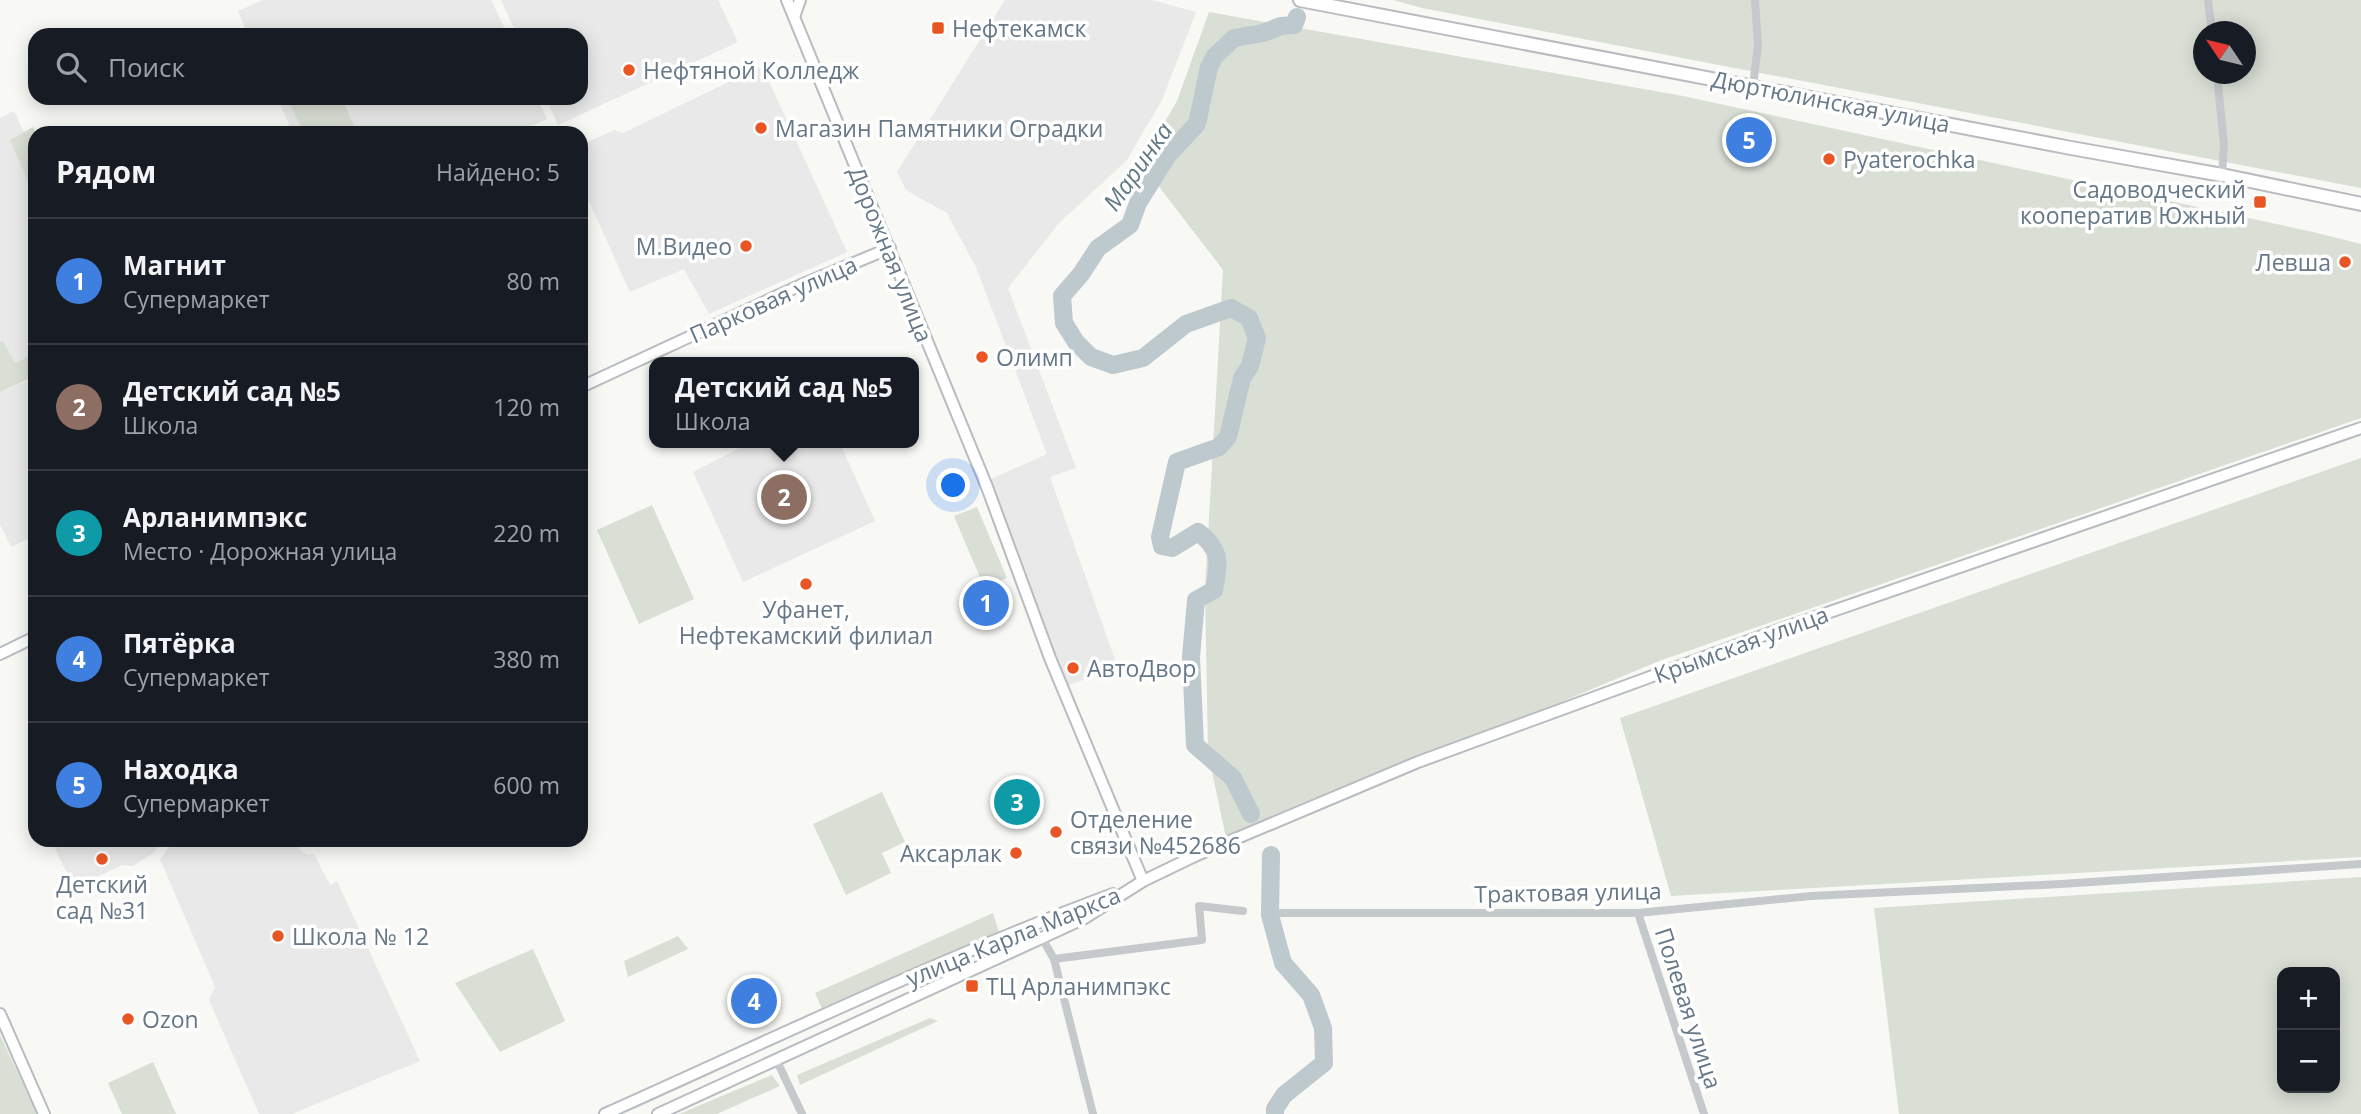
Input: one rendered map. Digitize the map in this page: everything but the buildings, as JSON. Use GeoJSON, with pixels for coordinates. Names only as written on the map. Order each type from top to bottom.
{"type":"FeatureCollection","features":[{"type":"Feature","properties":{"kind":"main road","name":"Дорожная улица"},"geometry":{"type":"LineString","coordinates":[[787,0],[987,487],[1055,669],[1143,881]]}},
{"type":"Feature","properties":{"kind":"main road"},"geometry":{"type":"LineString","coordinates":[[794,17],[800,0]]}},
{"type":"Feature","properties":{"kind":"main road","name":"Дюртюлинская улица"},"geometry":{"type":"LineString","coordinates":[[1300,0],[2222,175],[2361,204]]}},
{"type":"Feature","properties":{"kind":"main road","name":"Парковая улица"},"geometry":{"type":"LineString","coordinates":[[588,384],[801,285],[890,248]]}},
{"type":"Feature","properties":{"kind":"main road","name":"Крымская улица"},"geometry":{"type":"LineString","coordinates":[[1132,887],[1216,846],[1418,762],[1777,630],[2361,428]]}},
{"type":"Feature","properties":{"kind":"main road"},"geometry":{"type":"LineString","coordinates":[[0,654],[28,640]]}},
{"type":"Feature","properties":{"kind":"main road","name":"улица Карла Маркса"},"geometry":{"type":"LineString","coordinates":[[658,1114],[1083,919],[1132,887]]}},
{"type":"Feature","properties":{"kind":"main road","name":"улица Карла Маркса"},"geometry":{"type":"LineString","coordinates":[[605,1114],[1004,937],[1132,887]]}},
{"type":"Feature","properties":{"kind":"main road"},"geometry":{"type":"LineString","coordinates":[[0,1014],[44,1114]]}},
{"type":"Feature","properties":{"kind":"main road"},"geometry":{"type":"LineString","coordinates":[[712,1065],[720,1086]]}},
{"type":"Feature","properties":{"kind":"street"},"geometry":{"type":"LineString","coordinates":[[1753,86],[1758,45],[1755,0]]}},
{"type":"Feature","properties":{"kind":"street"},"geometry":{"type":"LineString","coordinates":[[2208,0],[2211,21]]}},
{"type":"Feature","properties":{"kind":"street"},"geometry":{"type":"LineString","coordinates":[[2218,84],[2224,145],[2222,175]]}},
{"type":"Feature","properties":{"kind":"street","name":"Трактовая улица"},"geometry":{"type":"LineString","coordinates":[[1281,912],[1638,913],[1811,896],[2061,884],[2361,864]]}},
{"type":"Feature","properties":{"kind":"street"},"geometry":{"type":"LineString","coordinates":[[1054,958],[1202,940],[1199,906],[1243,911]]}},
{"type":"Feature","properties":{"kind":"street","name":"Полевая улица"},"geometry":{"type":"LineString","coordinates":[[1638,913],[1704,1114]]}},
{"type":"Feature","properties":{"kind":"street"},"geometry":{"type":"LineString","coordinates":[[1042,938],[1054,958],[1093,1114]]}},
{"type":"Feature","properties":{"kind":"street"},"geometry":{"type":"LineString","coordinates":[[776,1059],[802,1114]]}},
{"type":"Feature","properties":{"kind":"shaded area"},"geometry":{"type":"Polygon","coordinates":[[[263,0],[491,0],[505,28],[245,28],[238,11],[263,0]]]}},
{"type":"Feature","properties":{"kind":"shaded area","name":"Нефтяной Колледж"},"geometry":{"type":"Polygon","coordinates":[[[501,0],[718,0],[738,42],[558,125],[549,105],[588,105],[588,28],[514,28],[501,0]]]}},
{"type":"Feature","properties":{"kind":"shaded area"},"geometry":{"type":"Polygon","coordinates":[[[1005,0],[1151,0],[1196,12],[1162,100],[1127,160],[1059,223],[1008,288],[1076,468],[1050,477],[1117,665],[1068,686],[989,480],[1047,454],[976,267],[947,213],[906,190],[897,172],[1005,0]]]}},
{"type":"Feature","properties":{"kind":"shaded area"},"geometry":{"type":"Polygon","coordinates":[[[1393,0],[2361,0],[2361,188],[1422,8],[1393,0]]]}},
{"type":"Feature","properties":{"kind":"shaded area"},"geometry":{"type":"Polygon","coordinates":[[[1209,12],[1683,96],[2361,244],[2361,418],[1659,661],[1227,842],[1208,753],[1205,589],[1223,270],[1141,163],[1177,101],[1209,12]]]}},
{"type":"Feature","properties":{"kind":"shaded area"},"geometry":{"type":"Polygon","coordinates":[[[762,66],[847,252],[709,314],[684,269],[630,292],[588,199],[588,142],[614,130],[623,133],[762,66]]]}},
{"type":"Feature","properties":{"kind":"shaded area"},"geometry":{"type":"Polygon","coordinates":[[[280,105],[540,105],[547,119],[531,126],[290,126],[280,105]]]}},
{"type":"Feature","properties":{"kind":"shaded area"},"geometry":{"type":"Polygon","coordinates":[[[290,105],[345,105],[354,126],[301,126],[290,105]]]}},
{"type":"Feature","properties":{"kind":"shaded area"},"geometry":{"type":"Polygon","coordinates":[[[14,111],[28,142],[28,365],[0,378],[0,118],[14,111]]]}},
{"type":"Feature","properties":{"kind":"shaded area"},"geometry":{"type":"Polygon","coordinates":[[[28,130],[28,182],[10,140],[28,130]]]}},
{"type":"Feature","properties":{"kind":"shaded area"},"geometry":{"type":"Polygon","coordinates":[[[3,341],[15,363],[28,357],[28,379],[0,392],[0,342],[3,341]]]}},
{"type":"Feature","properties":{"kind":"shaded area"},"geometry":{"type":"Polygon","coordinates":[[[28,380],[28,538],[11,547],[0,524],[0,392],[28,380]]]}},
{"type":"Feature","properties":{"kind":"shaded area"},"geometry":{"type":"Polygon","coordinates":[[[740,448],[842,448],[875,521],[743,582],[693,472],[740,448]]]}},
{"type":"Feature","properties":{"kind":"shaded area"},"geometry":{"type":"Polygon","coordinates":[[[2361,458],[2361,857],[1671,896],[1620,718],[2361,458]]]}},
{"type":"Feature","properties":{"kind":"shaded area"},"geometry":{"type":"Polygon","coordinates":[[[652,505],[694,599],[639,624],[597,530],[652,505]]]}},
{"type":"Feature","properties":{"kind":"shaded area"},"geometry":{"type":"Polygon","coordinates":[[[977,507],[1007,578],[984,587],[954,516],[977,507]]]}},
{"type":"Feature","properties":{"kind":"shaded area"},"geometry":{"type":"Polygon","coordinates":[[[882,792],[905,842],[882,853],[891,873],[846,895],[813,824],[882,792]]]}},
{"type":"Feature","properties":{"kind":"shaded area","name":"Детский сад №31"},"geometry":{"type":"Polygon","coordinates":[[[54,847],[158,847],[133,866],[122,865],[74,888],[54,847]]]}},
{"type":"Feature","properties":{"kind":"shaded area","name":"Школа № 12"},"geometry":{"type":"Polygon","coordinates":[[[169,847],[297,847],[307,855],[314,854],[330,885],[337,881],[420,1061],[292,1114],[259,1114],[209,1000],[215,987],[160,859],[169,847]]]}},
{"type":"Feature","properties":{"kind":"shaded area"},"geometry":{"type":"Polygon","coordinates":[[[2361,877],[2361,1114],[1899,1114],[1874,908],[2361,877]]]}},
{"type":"Feature","properties":{"kind":"shaded area"},"geometry":{"type":"Polygon","coordinates":[[[993,913],[999,932],[823,1011],[815,993],[993,913]]]}},
{"type":"Feature","properties":{"kind":"shaded area"},"geometry":{"type":"Polygon","coordinates":[[[678,936],[688,949],[628,977],[624,961],[678,936]]]}},
{"type":"Feature","properties":{"kind":"shaded area"},"geometry":{"type":"Polygon","coordinates":[[[533,949],[565,1021],[500,1052],[455,983],[533,949]]]}},
{"type":"Feature","properties":{"kind":"shaded area"},"geometry":{"type":"Polygon","coordinates":[[[930,1018],[938,1021],[800,1085],[797,1075],[930,1018]]]}},
{"type":"Feature","properties":{"kind":"shaded area"},"geometry":{"type":"Polygon","coordinates":[[[0,1035],[37,1114],[0,1114],[0,1035]]]}},
{"type":"Feature","properties":{"kind":"shaded area"},"geometry":{"type":"Polygon","coordinates":[[[153,1062],[176,1114],[122,1114],[108,1083],[153,1062]]]}},
{"type":"Feature","properties":{"kind":"shaded area"},"geometry":{"type":"Polygon","coordinates":[[[772,1075],[780,1086],[717,1114],[679,1114],[772,1075]]]}},
{"type":"Feature","properties":{"kind":"waterway","name":"Маринка"},"geometry":{"type":"LineString","coordinates":[[1251,814],[1233,778],[1195,745],[1191,657],[1196,600],[1214,590],[1217,572],[1215,551],[1198,532],[1172,548],[1162,546],[1160,537],[1177,462],[1219,447],[1228,437],[1242,378],[1250,366],[1257,338],[1249,318],[1231,308],[1186,324],[1143,358],[1113,365],[1091,357],[1076,342],[1064,323],[1062,296],[1098,248],[1130,225],[1138,203],[1168,155],[1197,124],[1209,67],[1215,56],[1234,38],[1294,25],[1297,17]]}},
{"type":"Feature","properties":{"kind":"waterway","name":"Маринка"},"geometry":{"type":"LineString","coordinates":[[1271,855],[1270,915],[1283,963],[1311,995],[1323,1028],[1324,1063],[1284,1095],[1275,1109],[1275,1114]]}},
{"type":"Feature","properties":{"kind":"place","name":"Нефтекамск"},"geometry":{"type":"Point","coordinates":[938,28]}},
{"type":"Feature","properties":{"kind":"place","name":"Нефтяной Колледж"},"geometry":{"type":"Point","coordinates":[629,70]}},
{"type":"Feature","properties":{"kind":"place","name":"Магазин Памятники Оградки"},"geometry":{"type":"Point","coordinates":[761,128]}},
{"type":"Feature","properties":{"kind":"place","name":"Находка"},"geometry":{"type":"Point","coordinates":[1749,140]}},
{"type":"Feature","properties":{"kind":"place","name":"Pyaterochka"},"geometry":{"type":"Point","coordinates":[1829,159]}},
{"type":"Feature","properties":{"kind":"place","name":"Садоводческий кооператив Южный"},"geometry":{"type":"Point","coordinates":[2260,202]}},
{"type":"Feature","properties":{"kind":"place","name":"М.Видео"},"geometry":{"type":"Point","coordinates":[746,246]}},
{"type":"Feature","properties":{"kind":"place","name":"Левша"},"geometry":{"type":"Point","coordinates":[2345,262]}},
{"type":"Feature","properties":{"kind":"place","name":"Олимп"},"geometry":{"type":"Point","coordinates":[982,357]}},
{"type":"Feature","properties":{"kind":"place","name":"Детский сад №5"},"geometry":{"type":"Point","coordinates":[784,497]}},
{"type":"Feature","properties":{"kind":"place","name":"Уфанет, Нефтекамский филиал"},"geometry":{"type":"Point","coordinates":[806,584]}},
{"type":"Feature","properties":{"kind":"place","name":"Магнит"},"geometry":{"type":"Point","coordinates":[986,603]}},
{"type":"Feature","properties":{"kind":"place","name":"АвтоДвор"},"geometry":{"type":"Point","coordinates":[1073,668]}},
{"type":"Feature","properties":{"kind":"place","name":"Арланимпэкс"},"geometry":{"type":"Point","coordinates":[1017,802]}},
{"type":"Feature","properties":{"kind":"place","name":"Отделение связи №452686"},"geometry":{"type":"Point","coordinates":[1056,832]}},
{"type":"Feature","properties":{"kind":"place","name":"Аксарлак"},"geometry":{"type":"Point","coordinates":[1016,853]}},
{"type":"Feature","properties":{"kind":"place","name":"Детский сад №31"},"geometry":{"type":"Point","coordinates":[102,859]}},
{"type":"Feature","properties":{"kind":"place","name":"Школа № 12"},"geometry":{"type":"Point","coordinates":[278,936]}},
{"type":"Feature","properties":{"kind":"place","name":"ТЦ Арланимпэкс"},"geometry":{"type":"Point","coordinates":[972,986]}},
{"type":"Feature","properties":{"kind":"place","name":"Пятёрка"},"geometry":{"type":"Point","coordinates":[754,1001]}},
{"type":"Feature","properties":{"kind":"place","name":"Ozon"},"geometry":{"type":"Point","coordinates":[128,1019]}}]}
